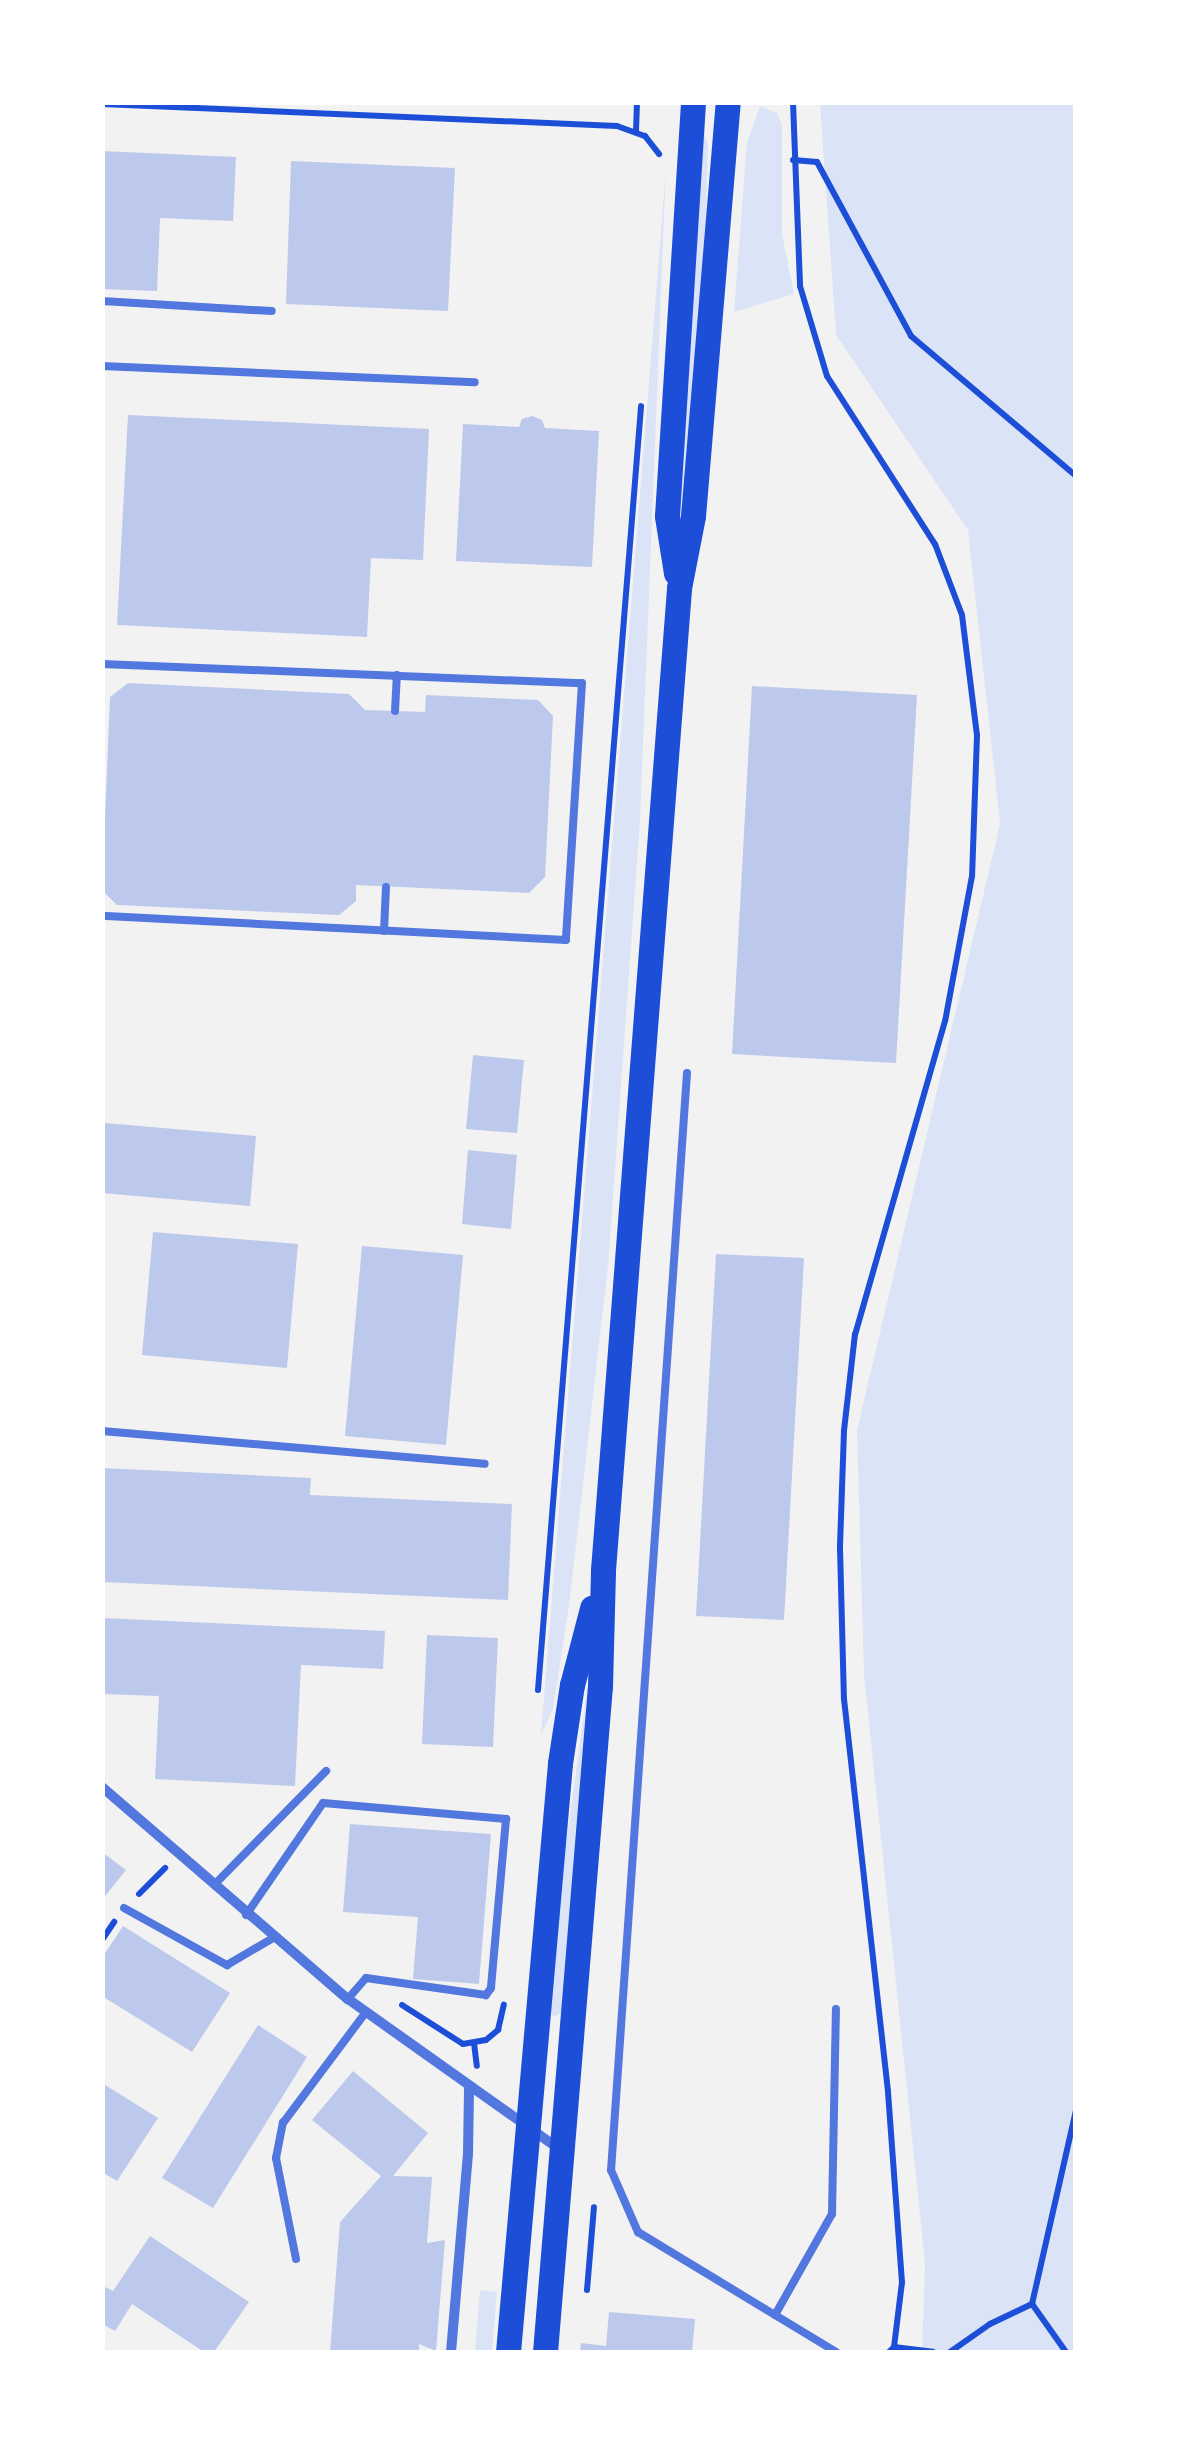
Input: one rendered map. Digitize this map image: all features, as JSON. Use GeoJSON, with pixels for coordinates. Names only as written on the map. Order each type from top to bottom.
{"type":"FeatureCollection","features":[{"type":"Feature","properties":{"kind":"main road"},"geometry":{"type":"LineString","coordinates":[[678,588],[667,516],[693,102]]}},
{"type":"Feature","properties":{"kind":"main road"},"geometry":{"type":"LineString","coordinates":[[545,2352],[600,1686],[603,1570],[678,588],[694,516],[728,102]]}},
{"type":"Feature","properties":{"kind":"main road"},"geometry":{"type":"LineString","coordinates":[[508,2352],[560,1763],[572,1685],[603,1570]]}},
{"type":"Feature","properties":{"kind":"street"},"geometry":{"type":"LineString","coordinates":[[102,1787],[348,1999],[527,2131],[563,2152]]}},
{"type":"Feature","properties":{"kind":"street"},"geometry":{"type":"LineString","coordinates":[[451,2352],[465,2205],[469,2087]]}},
{"type":"Feature","properties":{"kind":"lane"},"geometry":{"type":"LineString","coordinates":[[102,301],[272,311]]}},
{"type":"Feature","properties":{"kind":"lane"},"geometry":{"type":"LineString","coordinates":[[102,366],[475,382]]}},
{"type":"Feature","properties":{"kind":"lane"},"geometry":{"type":"LineString","coordinates":[[102,664],[582,683],[566,940],[102,916]]}},
{"type":"Feature","properties":{"kind":"lane"},"geometry":{"type":"LineString","coordinates":[[395,711],[397,675]]}},
{"type":"Feature","properties":{"kind":"lane"},"geometry":{"type":"LineString","coordinates":[[384,931],[386,886]]}},
{"type":"Feature","properties":{"kind":"lane"},"geometry":{"type":"LineString","coordinates":[[687,1073],[610,2170],[638,2232],[836,2352]]}},
{"type":"Feature","properties":{"kind":"lane"},"geometry":{"type":"LineString","coordinates":[[102,1430],[486,1464]]}},
{"type":"Feature","properties":{"kind":"lane"},"geometry":{"type":"LineString","coordinates":[[214,1885],[326,1771]]}},
{"type":"Feature","properties":{"kind":"lane"},"geometry":{"type":"LineString","coordinates":[[246,1915],[322,1803],[506,1818],[491,1988],[486,1995],[366,1978],[348,1999]]}},
{"type":"Feature","properties":{"kind":"lane"},"geometry":{"type":"LineString","coordinates":[[124,1908],[228,1966],[273,1938]]}},
{"type":"Feature","properties":{"kind":"lane"},"geometry":{"type":"LineString","coordinates":[[776,2316],[832,2214],[836,2009]]}},
{"type":"Feature","properties":{"kind":"lane"},"geometry":{"type":"LineString","coordinates":[[296,2259],[276,2158],[284,2124],[366,2012]]}},
{"type":"Feature","properties":{"kind":"path"},"geometry":{"type":"LineString","coordinates":[[636,132],[637,102]]}},
{"type":"Feature","properties":{"kind":"path"},"geometry":{"type":"LineString","coordinates":[[793,102],[800,286],[827,376],[934,544],[962,615],[978,736],[972,876],[945,1021],[855,1334],[844,1431],[840,1548],[844,1699],[890,2111],[902,2282],[892,2350],[933,2352]]}},
{"type":"Feature","properties":{"kind":"path"},"geometry":{"type":"LineString","coordinates":[[102,104],[617,126],[654,144],[660,164]]}},
{"type":"Feature","properties":{"kind":"path"},"geometry":{"type":"LineString","coordinates":[[793,160],[817,162],[910,336],[1076,476]]}},
{"type":"Feature","properties":{"kind":"path"},"geometry":{"type":"LineString","coordinates":[[537,1707],[641,401]]}},
{"type":"Feature","properties":{"kind":"path"},"geometry":{"type":"LineString","coordinates":[[366,1978],[463,2044],[486,2040],[498,2030],[506,1987]]}},
{"type":"Feature","properties":{"kind":"path"},"geometry":{"type":"LineString","coordinates":[[1066,2352],[1032,2304],[1076,2110]]}},
{"type":"Feature","properties":{"kind":"path"},"geometry":{"type":"LineString","coordinates":[[586,2290],[594,2207]]}},
{"type":"Feature","properties":{"kind":"path"},"geometry":{"type":"LineString","coordinates":[[950,2352],[990,2324],[1032,2304]]}},
{"type":"Feature","properties":{"kind":"shaded area"},"geometry":{"type":"Polygon","coordinates":[[[820,103],[1075,103],[1075,2352],[922,2352],[925,2263],[864,1675],[857,1430],[1000,824],[968,530],[836,335],[820,103]]]}},
{"type":"Feature","properties":{"kind":"shaded area"},"geometry":{"type":"Polygon","coordinates":[[[760,106],[777,113],[782,124],[782,234],[794,294],[734,312],[747,142],[760,106]]]}},
{"type":"Feature","properties":{"kind":"shaded area"},"geometry":{"type":"Polygon","coordinates":[[[704,133],[708,145],[706,218],[687,482],[681,517],[696,190],[704,133]]]}},
{"type":"Feature","properties":{"kind":"shaded area"},"geometry":{"type":"Polygon","coordinates":[[[666,168],[640,820],[608,1266],[569,1606],[553,1709],[541,1735],[666,168]]]}},
{"type":"Feature","properties":{"kind":"shaded area"},"geometry":{"type":"Polygon","coordinates":[[[588,1683],[561,2013],[554,2017],[549,2012],[554,1934],[588,1683]]]}},
{"type":"Feature","properties":{"kind":"shaded area"},"geometry":{"type":"Polygon","coordinates":[[[480,2290],[497,2292],[492,2352],[475,2352],[480,2290]]]}},
{"type":"Feature","properties":{"kind":"building"},"geometry":{"type":"Polygon","coordinates":[[[102,151],[236,157],[233,221],[160,218],[157,291],[102,289],[102,151]]]}},
{"type":"Feature","properties":{"kind":"building"},"geometry":{"type":"Polygon","coordinates":[[[291,161],[455,168],[448,311],[286,304],[291,161]]]}},
{"type":"Feature","properties":{"kind":"building"},"geometry":{"type":"Polygon","coordinates":[[[128,415],[429,429],[423,560],[371,558],[367,637],[117,625],[128,415]]]}},
{"type":"Feature","properties":{"kind":"building"},"geometry":{"type":"Polygon","coordinates":[[[532,416],[542,420],[545,428],[599,431],[592,567],[456,561],[463,424],[519,427],[522,419],[532,416]]]}},
{"type":"Feature","properties":{"kind":"building"},"geometry":{"type":"Polygon","coordinates":[[[128,683],[349,694],[365,710],[425,712],[426,695],[538,700],[553,716],[545,877],[529,893],[356,885],[356,901],[339,915],[117,905],[102,890],[110,697],[128,683]]]}},
{"type":"Feature","properties":{"kind":"building"},"geometry":{"type":"Polygon","coordinates":[[[752,686],[917,695],[896,1063],[732,1054],[752,686]]]}},
{"type":"Feature","properties":{"kind":"building"},"geometry":{"type":"Polygon","coordinates":[[[473,1055],[524,1060],[517,1133],[466,1129],[473,1055]]]}},
{"type":"Feature","properties":{"kind":"building"},"geometry":{"type":"Polygon","coordinates":[[[105,1123],[256,1136],[250,1206],[102,1193],[105,1123]]]}},
{"type":"Feature","properties":{"kind":"building"},"geometry":{"type":"Polygon","coordinates":[[[468,1150],[517,1155],[511,1229],[462,1224],[468,1150]]]}},
{"type":"Feature","properties":{"kind":"building"},"geometry":{"type":"Polygon","coordinates":[[[153,1232],[298,1244],[287,1368],[142,1355],[153,1232]]]}},
{"type":"Feature","properties":{"kind":"building"},"geometry":{"type":"Polygon","coordinates":[[[362,1246],[463,1255],[446,1445],[345,1436],[362,1246]]]}},
{"type":"Feature","properties":{"kind":"building"},"geometry":{"type":"Polygon","coordinates":[[[716,1254],[804,1258],[784,1620],[696,1616],[716,1254]]]}},
{"type":"Feature","properties":{"kind":"building"},"geometry":{"type":"Polygon","coordinates":[[[102,1468],[311,1478],[310,1495],[512,1504],[508,1600],[102,1582],[102,1468]]]}},
{"type":"Feature","properties":{"kind":"building"},"geometry":{"type":"Polygon","coordinates":[[[102,1618],[385,1631],[383,1669],[301,1665],[295,1786],[155,1779],[159,1696],[102,1694],[102,1618]]]}},
{"type":"Feature","properties":{"kind":"building"},"geometry":{"type":"Polygon","coordinates":[[[427,1635],[498,1638],[493,1747],[422,1744],[427,1635]]]}},
{"type":"Feature","properties":{"kind":"building"},"geometry":{"type":"Polygon","coordinates":[[[350,1824],[491,1834],[479,1984],[413,1979],[418,1917],[343,1912],[350,1824]]]}},
{"type":"Feature","properties":{"kind":"building"},"geometry":{"type":"Polygon","coordinates":[[[102,1852],[126,1870],[102,1900],[102,1852]]]}},
{"type":"Feature","properties":{"kind":"building"},"geometry":{"type":"Polygon","coordinates":[[[123,1926],[230,1993],[192,2052],[102,1996],[102,1958],[123,1926]]]}},
{"type":"Feature","properties":{"kind":"building"},"geometry":{"type":"Polygon","coordinates":[[[258,2025],[307,2057],[213,2208],[162,2178],[258,2025]]]}},
{"type":"Feature","properties":{"kind":"building"},"geometry":{"type":"Polygon","coordinates":[[[353,2071],[428,2133],[393,2176],[432,2177],[427,2243],[445,2240],[436,2351],[419,2344],[419,2352],[330,2352],[340,2222],[381,2176],[312,2120],[353,2071]]]}},
{"type":"Feature","properties":{"kind":"building"},"geometry":{"type":"Polygon","coordinates":[[[102,2083],[158,2118],[117,2181],[102,2172],[102,2083]]]}},
{"type":"Feature","properties":{"kind":"building"},"geometry":{"type":"Polygon","coordinates":[[[150,2236],[249,2302],[214,2352],[204,2352],[132,2304],[115,2331],[102,2324],[102,2290],[105,2287],[113,2291],[150,2236]]]}},
{"type":"Feature","properties":{"kind":"building"},"geometry":{"type":"Polygon","coordinates":[[[609,2312],[695,2319],[692,2352],[580,2352],[581,2343],[606,2346],[609,2312]]]}}]}
